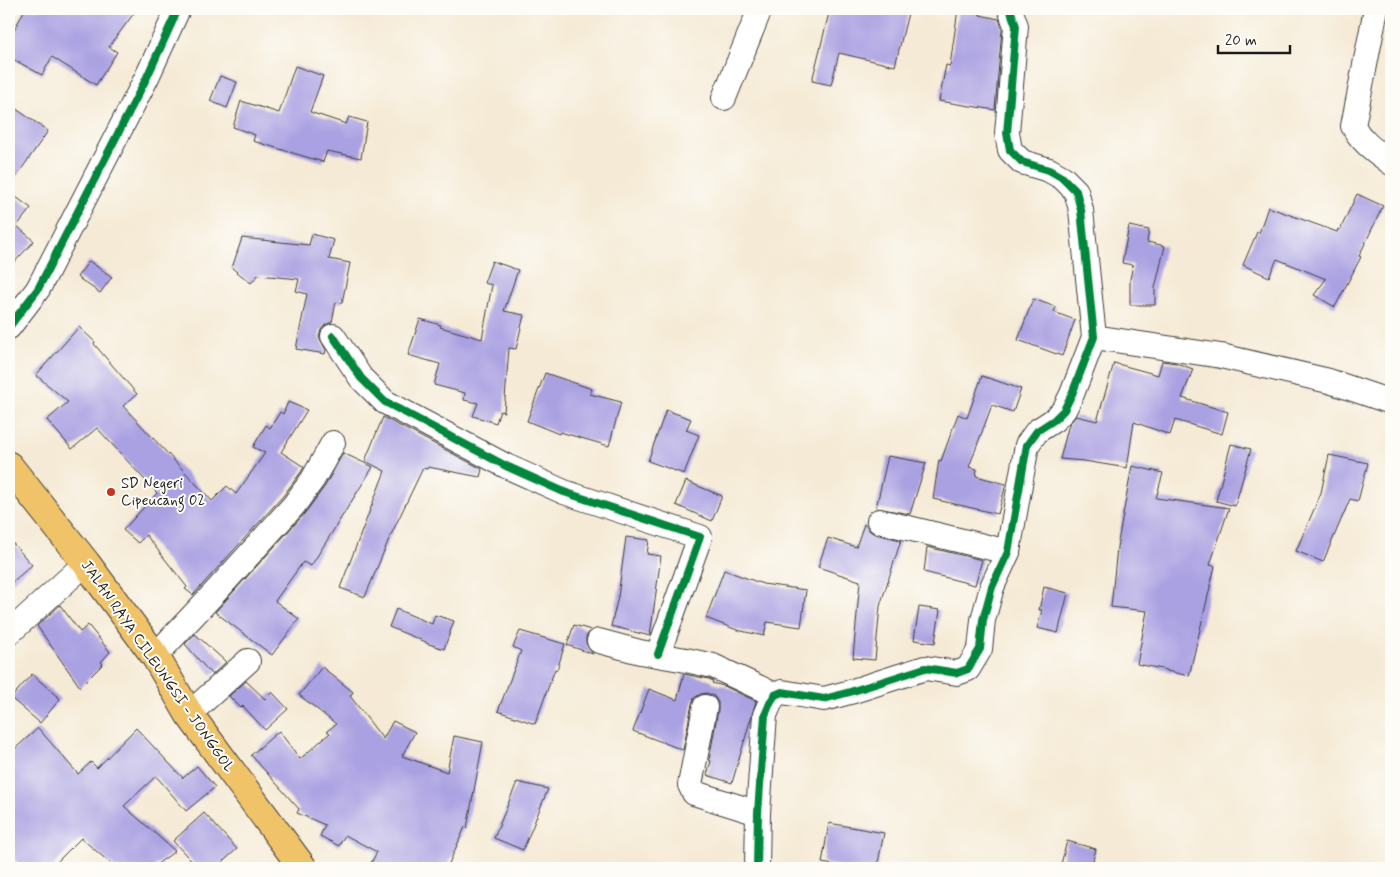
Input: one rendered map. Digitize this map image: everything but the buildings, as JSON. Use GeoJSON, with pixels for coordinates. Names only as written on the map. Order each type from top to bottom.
{"type":"FeatureCollection","features":[{"type":"Feature","properties":{"kind":"main road","name":"JALAN RAYA CILEUNGSI - JONGGOL"},"geometry":{"type":"LineString","coordinates":[[9,466],[86,563],[155,656],[189,714],[304,868]]}},
{"type":"Feature","properties":{"kind":"street"},"geometry":{"type":"LineString","coordinates":[[9,327],[38,289],[146,77],[178,9]]}},
{"type":"Feature","properties":{"kind":"street"},"geometry":{"type":"LineString","coordinates":[[724,98],[760,9]]}},
{"type":"Feature","properties":{"kind":"street"},"geometry":{"type":"LineString","coordinates":[[757,868],[758,813],[765,715],[770,700],[775,694],[782,692],[824,698],[850,692],[925,668],[957,673],[968,669],[980,649],[983,620],[990,595],[1008,552],[1027,444],[1037,431],[1054,420],[1064,410],[1094,337],[1081,210],[1076,191],[1063,178],[1049,170],[1022,162],[1010,150],[1006,133],[1016,26],[1010,9]]}},
{"type":"Feature","properties":{"kind":"street"},"geometry":{"type":"LineString","coordinates":[[1376,9],[1353,126],[1358,135],[1369,146],[1391,163]]}},
{"type":"Feature","properties":{"kind":"street"},"geometry":{"type":"LineString","coordinates":[[333,336],[361,378],[385,402],[506,466],[564,492],[700,537],[658,654]]}},
{"type":"Feature","properties":{"kind":"street"},"geometry":{"type":"LineString","coordinates":[[1094,337],[1221,356],[1329,381],[1391,402]]}},
{"type":"Feature","properties":{"kind":"street"},"geometry":{"type":"LineString","coordinates":[[155,656],[294,505],[313,480],[333,443]]}},
{"type":"Feature","properties":{"kind":"street"},"geometry":{"type":"LineString","coordinates":[[880,521],[1008,552]]}},
{"type":"Feature","properties":{"kind":"street"},"geometry":{"type":"LineString","coordinates":[[9,632],[86,563]]}},
{"type":"Feature","properties":{"kind":"street"},"geometry":{"type":"LineString","coordinates":[[599,641],[640,652],[713,666],[775,694]]}},
{"type":"Feature","properties":{"kind":"street"},"geometry":{"type":"LineString","coordinates":[[189,714],[248,661]]}},
{"type":"Feature","properties":{"kind":"street"},"geometry":{"type":"LineString","coordinates":[[705,707],[690,784],[694,793],[758,813]]}},
{"type":"Feature","properties":{"kind":"cycle path"},"geometry":{"type":"LineString","coordinates":[[9,327],[38,289],[147,77],[178,9]]}},
{"type":"Feature","properties":{"kind":"cycle path"},"geometry":{"type":"LineString","coordinates":[[757,868],[758,813],[765,715],[771,701],[775,695],[782,692],[824,699],[925,668],[957,673],[968,669],[980,649],[983,620],[992,587],[1008,552],[1027,445],[1037,431],[1054,420],[1064,410],[1094,337],[1081,210],[1076,191],[1063,178],[1049,170],[1022,162],[1010,150],[1007,133],[1016,26],[1010,9]]}},
{"type":"Feature","properties":{"kind":"cycle path"},"geometry":{"type":"LineString","coordinates":[[333,336],[361,378],[385,402],[506,466],[564,492],[700,537],[658,654]]}},
{"type":"Feature","properties":{"kind":"place","name":"SD Negeri Cipeucang 02"},"geometry":{"type":"Point","coordinates":[111,492]}}]}
